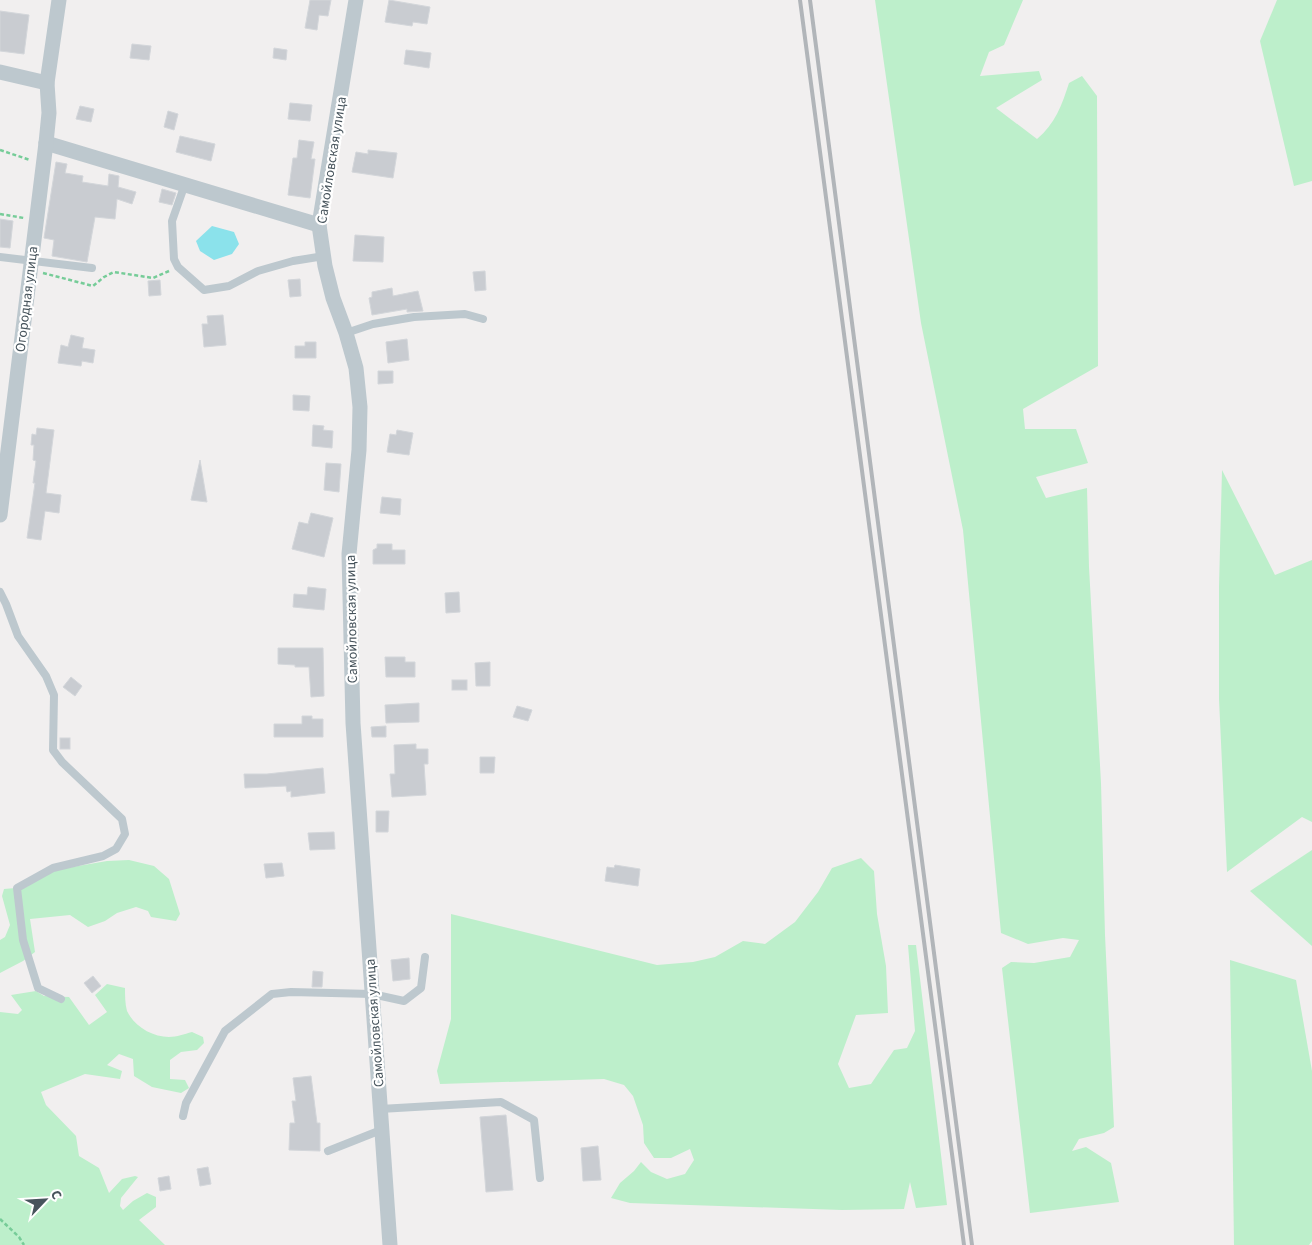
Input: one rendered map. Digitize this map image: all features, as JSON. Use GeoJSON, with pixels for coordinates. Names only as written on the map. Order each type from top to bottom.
{"type":"FeatureCollection","features":[{"type":"Feature","properties":{"kind":"street","name":"Огородная улица"},"geometry":{"type":"LineString","coordinates":[[0,515],[46,143],[49,113],[47,83],[59,0]]}},
{"type":"Feature","properties":{"kind":"street","name":"Самойловская улица"},"geometry":{"type":"LineString","coordinates":[[356,0],[320,225],[324,256],[334,298],[356,368],[360,407],[359,450],[349,554],[353,723],[390,1245]]}},
{"type":"Feature","properties":{"kind":"street"},"geometry":{"type":"LineString","coordinates":[[0,72],[47,83]]}},
{"type":"Feature","properties":{"kind":"street"},"geometry":{"type":"LineString","coordinates":[[46,143],[320,225]]}},
{"type":"Feature","properties":{"kind":"lane"},"geometry":{"type":"LineString","coordinates":[[186,184],[172,221],[174,259],[178,267],[204,290],[229,286],[258,272],[293,260],[324,256]]}},
{"type":"Feature","properties":{"kind":"lane"},"geometry":{"type":"LineString","coordinates":[[0,257],[30,264],[92,268]]}},
{"type":"Feature","properties":{"kind":"lane"},"geometry":{"type":"LineString","coordinates":[[346,333],[372,324],[414,317],[465,314],[483,319]]}},
{"type":"Feature","properties":{"kind":"lane"},"geometry":{"type":"LineString","coordinates":[[0,592],[18,636],[46,676],[54,695],[54,750],[62,762],[122,819],[125,834],[116,849],[103,856],[54,868],[17,888],[23,940],[38,988],[61,999]]}},
{"type":"Feature","properties":{"kind":"lane"},"geometry":{"type":"LineString","coordinates":[[183,1116],[186,1103],[224,1031],[272,994],[291,992],[372,994],[404,1001],[421,988],[424,957]]}},
{"type":"Feature","properties":{"kind":"lane"},"geometry":{"type":"LineString","coordinates":[[380,1109],[501,1102],[534,1120],[540,1178]]}},
{"type":"Feature","properties":{"kind":"lane"},"geometry":{"type":"LineString","coordinates":[[328,1151],[381,1130]]}},
{"type":"Feature","properties":{"kind":"path"},"geometry":{"type":"LineString","coordinates":[[0,150],[42,164]]}},
{"type":"Feature","properties":{"kind":"path"},"geometry":{"type":"LineString","coordinates":[[0,214],[36,219]]}},
{"type":"Feature","properties":{"kind":"path"},"geometry":{"type":"LineString","coordinates":[[30,264],[51,276],[93,286],[114,272],[153,278],[178,267]]}},
{"type":"Feature","properties":{"kind":"path"},"geometry":{"type":"LineString","coordinates":[[0,1219],[20,1237],[24,1245]]}},
{"type":"Feature","properties":{"kind":"green space"},"geometry":{"type":"Polygon","coordinates":[[[875,0],[1023,0],[1004,45],[989,52],[980,76],[1039,71],[1042,80],[996,108],[1037,139],[1049,127],[1057,114],[1069,83],[1082,76],[1097,96],[1098,366],[1023,409],[1025,429],[1076,429],[1088,463],[1036,477],[1046,498],[1087,488],[1089,567],[1101,783],[1105,935],[1114,1127],[1104,1133],[1079,1139],[1072,1151],[1086,1147],[1111,1163],[1119,1202],[1030,1213],[1002,968],[1011,962],[1034,963],[1070,957],[1079,940],[1063,938],[1028,944],[1001,933],[963,530],[921,323],[875,0]]]}},
{"type":"Feature","properties":{"kind":"green space"},"geometry":{"type":"Polygon","coordinates":[[[1277,0],[1312,0],[1312,181],[1294,186],[1260,41],[1277,0]]]}},
{"type":"Feature","properties":{"kind":"green space"},"geometry":{"type":"Polygon","coordinates":[[[1222,470],[1275,575],[1312,560],[1312,822],[1302,817],[1227,872],[1219,699],[1222,470]]]}},
{"type":"Feature","properties":{"kind":"green space"},"geometry":{"type":"Polygon","coordinates":[[[1312,850],[1312,946],[1250,891],[1312,850]]]}},
{"type":"Feature","properties":{"kind":"green space"},"geometry":{"type":"Polygon","coordinates":[[[861,858],[874,871],[877,914],[886,966],[888,1013],[856,1015],[838,1064],[849,1088],[871,1084],[894,1050],[907,1048],[915,1031],[908,945],[916,945],[947,1205],[916,1208],[910,1182],[904,1209],[842,1210],[630,1203],[611,1198],[620,1183],[641,1162],[651,1172],[667,1179],[685,1174],[694,1160],[690,1149],[671,1158],[654,1158],[644,1143],[643,1125],[633,1096],[624,1085],[604,1079],[440,1084],[437,1071],[451,1019],[451,914],[657,965],[693,962],[715,957],[743,941],[765,944],[795,922],[818,892],[832,868],[861,858]]]}},
{"type":"Feature","properties":{"kind":"green space"},"geometry":{"type":"Polygon","coordinates":[[[129,860],[154,866],[169,879],[180,914],[176,921],[151,917],[148,911],[136,907],[117,913],[105,921],[88,927],[70,915],[30,919],[35,952],[23,961],[0,973],[0,940],[5,937],[10,925],[2,896],[4,889],[27,887],[34,876],[55,870],[107,861],[129,860]]]}},
{"type":"Feature","properties":{"kind":"green space"},"geometry":{"type":"Polygon","coordinates":[[[1230,960],[1296,980],[1312,1071],[1312,1241],[1309,1245],[1234,1245],[1230,960]]]}},
{"type":"Feature","properties":{"kind":"green space"},"geometry":{"type":"Polygon","coordinates":[[[107,984],[125,988],[127,1011],[144,1030],[156,1035],[169,1037],[192,1032],[203,1037],[204,1043],[197,1050],[181,1052],[170,1060],[170,1079],[185,1080],[189,1088],[181,1093],[152,1087],[134,1076],[133,1059],[119,1054],[107,1065],[122,1071],[120,1079],[85,1074],[41,1092],[46,1105],[76,1136],[79,1156],[99,1168],[109,1193],[122,1179],[138,1177],[121,1198],[120,1206],[123,1210],[133,1201],[147,1193],[156,1197],[156,1207],[139,1220],[165,1245],[0,1245],[0,1012],[18,1014],[22,1010],[11,995],[36,991],[44,996],[69,997],[89,1025],[107,1012],[95,995],[107,984]]]}},
{"type":"Feature","properties":{"kind":"water"},"geometry":{"type":"Polygon","coordinates":[[[212,226],[234,232],[239,244],[232,254],[214,260],[200,251],[196,241],[212,226]]]}},
{"type":"Feature","properties":{"kind":"building"},"geometry":{"type":"Polygon","coordinates":[[[310,0],[331,0],[328,16],[319,15],[317,30],[305,28],[310,0]]]}},
{"type":"Feature","properties":{"kind":"building"},"geometry":{"type":"Polygon","coordinates":[[[389,0],[430,7],[427,24],[413,22],[412,26],[385,22],[389,0]]]}},
{"type":"Feature","properties":{"kind":"building"},"geometry":{"type":"Polygon","coordinates":[[[0,11],[29,15],[24,54],[0,51],[0,11]]]}},
{"type":"Feature","properties":{"kind":"building"},"geometry":{"type":"Polygon","coordinates":[[[132,44],[151,46],[149,60],[130,58],[132,44]]]}},
{"type":"Feature","properties":{"kind":"building"},"geometry":{"type":"Polygon","coordinates":[[[274,48],[287,50],[286,60],[273,58],[274,48]]]}},
{"type":"Feature","properties":{"kind":"building"},"geometry":{"type":"Polygon","coordinates":[[[406,50],[431,53],[429,68],[404,64],[406,50]]]}},
{"type":"Feature","properties":{"kind":"building"},"geometry":{"type":"Polygon","coordinates":[[[290,103],[312,105],[310,121],[288,119],[290,103]]]}},
{"type":"Feature","properties":{"kind":"building"},"geometry":{"type":"Polygon","coordinates":[[[80,106],[94,109],[91,122],[76,119],[80,106]]]}},
{"type":"Feature","properties":{"kind":"building"},"geometry":{"type":"Polygon","coordinates":[[[168,111],[178,114],[174,130],[164,127],[168,111]]]}},
{"type":"Feature","properties":{"kind":"building"},"geometry":{"type":"Polygon","coordinates":[[[180,136],[215,144],[211,161],[176,152],[180,136]]]}},
{"type":"Feature","properties":{"kind":"building"},"geometry":{"type":"Polygon","coordinates":[[[299,140],[314,142],[311,159],[315,159],[310,198],[288,195],[293,158],[297,158],[299,140]]]}},
{"type":"Feature","properties":{"kind":"building"},"geometry":{"type":"Polygon","coordinates":[[[368,150],[397,153],[393,178],[352,172],[356,152],[368,154],[368,150]]]}},
{"type":"Feature","properties":{"kind":"building"},"geometry":{"type":"Polygon","coordinates":[[[56,162],[67,164],[65,173],[83,176],[82,182],[108,186],[109,174],[119,176],[118,187],[136,192],[132,204],[117,199],[115,219],[95,217],[87,262],[52,256],[54,240],[44,238],[56,162]]]}},
{"type":"Feature","properties":{"kind":"building"},"geometry":{"type":"Polygon","coordinates":[[[162,189],[176,193],[172,205],[159,202],[162,189]]]}},
{"type":"Feature","properties":{"kind":"building"},"geometry":{"type":"Polygon","coordinates":[[[0,219],[13,221],[10,248],[0,247],[0,219]]]}},
{"type":"Feature","properties":{"kind":"building"},"geometry":{"type":"Polygon","coordinates":[[[355,235],[384,237],[383,262],[353,261],[355,235]]]}},
{"type":"Feature","properties":{"kind":"building"},"geometry":{"type":"Polygon","coordinates":[[[485,271],[486,290],[475,291],[473,272],[485,271]]]}},
{"type":"Feature","properties":{"kind":"building"},"geometry":{"type":"Polygon","coordinates":[[[300,279],[301,296],[290,297],[288,280],[300,279]]]}},
{"type":"Feature","properties":{"kind":"building"},"geometry":{"type":"Polygon","coordinates":[[[160,280],[161,295],[149,296],[148,281],[160,280]]]}},
{"type":"Feature","properties":{"kind":"building"},"geometry":{"type":"Polygon","coordinates":[[[392,288],[393,296],[418,291],[423,311],[407,312],[407,309],[372,315],[369,298],[372,297],[372,292],[392,288]]]}},
{"type":"Feature","properties":{"kind":"building"},"geometry":{"type":"Polygon","coordinates":[[[223,315],[226,345],[204,347],[202,324],[208,324],[207,316],[223,315]]]}},
{"type":"Feature","properties":{"kind":"building"},"geometry":{"type":"Polygon","coordinates":[[[71,335],[84,338],[82,348],[95,350],[93,363],[82,361],[81,366],[58,363],[61,345],[68,347],[71,335]]]}},
{"type":"Feature","properties":{"kind":"building"},"geometry":{"type":"Polygon","coordinates":[[[407,339],[409,360],[388,363],[386,342],[407,339]]]}},
{"type":"Feature","properties":{"kind":"building"},"geometry":{"type":"Polygon","coordinates":[[[305,342],[316,342],[316,358],[295,358],[295,346],[305,346],[305,342]]]}},
{"type":"Feature","properties":{"kind":"building"},"geometry":{"type":"Polygon","coordinates":[[[378,371],[393,371],[393,383],[378,384],[378,371]]]}},
{"type":"Feature","properties":{"kind":"building"},"geometry":{"type":"Polygon","coordinates":[[[293,395],[310,396],[309,411],[293,410],[293,395]]]}},
{"type":"Feature","properties":{"kind":"building"},"geometry":{"type":"Polygon","coordinates":[[[313,425],[324,426],[323,430],[333,431],[332,448],[312,446],[313,425]]]}},
{"type":"Feature","properties":{"kind":"building"},"geometry":{"type":"Polygon","coordinates":[[[37,428],[54,430],[46,493],[61,495],[59,513],[45,511],[41,540],[27,538],[35,483],[33,483],[36,461],[33,460],[34,445],[31,445],[32,434],[36,435],[37,428]]]}},
{"type":"Feature","properties":{"kind":"building"},"geometry":{"type":"Polygon","coordinates":[[[397,430],[413,433],[409,455],[387,452],[390,434],[396,435],[397,430]]]}},
{"type":"Feature","properties":{"kind":"building"},"geometry":{"type":"Polygon","coordinates":[[[200,460],[207,502],[191,500],[200,460]]]}},
{"type":"Feature","properties":{"kind":"building"},"geometry":{"type":"Polygon","coordinates":[[[326,463],[341,464],[339,492],[324,490],[326,463]]]}},
{"type":"Feature","properties":{"kind":"building"},"geometry":{"type":"Polygon","coordinates":[[[382,497],[401,499],[400,515],[380,513],[382,497]]]}},
{"type":"Feature","properties":{"kind":"building"},"geometry":{"type":"Polygon","coordinates":[[[311,513],[333,518],[324,557],[292,549],[299,522],[308,524],[311,513]]]}},
{"type":"Feature","properties":{"kind":"building"},"geometry":{"type":"Polygon","coordinates":[[[377,544],[392,544],[392,550],[405,550],[405,564],[373,564],[373,550],[377,548],[377,544]]]}},
{"type":"Feature","properties":{"kind":"building"},"geometry":{"type":"Polygon","coordinates":[[[308,587],[326,589],[324,610],[293,607],[294,594],[307,595],[308,587]]]}},
{"type":"Feature","properties":{"kind":"building"},"geometry":{"type":"Polygon","coordinates":[[[459,592],[460,612],[446,613],[445,593],[459,592]]]}},
{"type":"Feature","properties":{"kind":"building"},"geometry":{"type":"Polygon","coordinates":[[[278,648],[323,648],[324,696],[311,697],[309,667],[278,664],[278,648]]]}},
{"type":"Feature","properties":{"kind":"building"},"geometry":{"type":"Polygon","coordinates":[[[385,657],[405,657],[405,662],[415,662],[415,677],[386,677],[385,657]]]}},
{"type":"Feature","properties":{"kind":"building"},"geometry":{"type":"Polygon","coordinates":[[[490,662],[490,686],[476,686],[475,663],[490,662]]]}},
{"type":"Feature","properties":{"kind":"building"},"geometry":{"type":"Polygon","coordinates":[[[71,677],[82,686],[75,696],[63,687],[71,677]]]}},
{"type":"Feature","properties":{"kind":"building"},"geometry":{"type":"Polygon","coordinates":[[[452,680],[467,680],[467,690],[452,690],[452,680]]]}},
{"type":"Feature","properties":{"kind":"building"},"geometry":{"type":"Polygon","coordinates":[[[419,703],[419,722],[386,723],[385,705],[419,703]]]}},
{"type":"Feature","properties":{"kind":"building"},"geometry":{"type":"Polygon","coordinates":[[[517,706],[532,710],[528,721],[513,717],[517,706]]]}},
{"type":"Feature","properties":{"kind":"building"},"geometry":{"type":"Polygon","coordinates":[[[302,716],[312,716],[312,719],[323,719],[323,737],[274,737],[274,724],[302,724],[302,716]]]}},
{"type":"Feature","properties":{"kind":"building"},"geometry":{"type":"Polygon","coordinates":[[[386,726],[386,737],[372,737],[371,727],[386,726]]]}},
{"type":"Feature","properties":{"kind":"building"},"geometry":{"type":"Polygon","coordinates":[[[60,738],[70,738],[70,749],[60,749],[60,738]]]}},
{"type":"Feature","properties":{"kind":"building"},"geometry":{"type":"Polygon","coordinates":[[[416,744],[416,749],[428,749],[428,764],[424,764],[426,795],[392,797],[390,774],[395,774],[394,745],[416,744]]]}},
{"type":"Feature","properties":{"kind":"building"},"geometry":{"type":"Polygon","coordinates":[[[480,757],[495,757],[494,773],[480,773],[480,757]]]}},
{"type":"Feature","properties":{"kind":"building"},"geometry":{"type":"Polygon","coordinates":[[[323,768],[325,793],[291,797],[291,791],[287,792],[286,786],[245,788],[244,774],[267,774],[323,768]]]}},
{"type":"Feature","properties":{"kind":"building"},"geometry":{"type":"Polygon","coordinates":[[[376,811],[389,811],[388,832],[376,832],[376,811]]]}},
{"type":"Feature","properties":{"kind":"building"},"geometry":{"type":"Polygon","coordinates":[[[334,832],[335,849],[310,850],[308,833],[334,832]]]}},
{"type":"Feature","properties":{"kind":"building"},"geometry":{"type":"Polygon","coordinates":[[[282,863],[284,876],[266,878],[264,864],[282,863]]]}},
{"type":"Feature","properties":{"kind":"building"},"geometry":{"type":"Polygon","coordinates":[[[615,865],[640,869],[638,886],[605,881],[607,867],[614,868],[615,865]]]}},
{"type":"Feature","properties":{"kind":"building"},"geometry":{"type":"Polygon","coordinates":[[[409,958],[410,979],[393,981],[391,960],[409,958]]]}},
{"type":"Feature","properties":{"kind":"building"},"geometry":{"type":"Polygon","coordinates":[[[313,971],[323,972],[322,987],[312,987],[313,971]]]}},
{"type":"Feature","properties":{"kind":"building"},"geometry":{"type":"Polygon","coordinates":[[[93,976],[101,986],[92,993],[84,983],[93,976]]]}},
{"type":"Feature","properties":{"kind":"building"},"geometry":{"type":"Polygon","coordinates":[[[311,1076],[317,1123],[320,1123],[320,1151],[289,1150],[290,1123],[295,1123],[292,1101],[296,1101],[293,1078],[311,1076]]]}},
{"type":"Feature","properties":{"kind":"building"},"geometry":{"type":"Polygon","coordinates":[[[506,1115],[513,1190],[486,1192],[480,1117],[506,1115]]]}},
{"type":"Feature","properties":{"kind":"building"},"geometry":{"type":"Polygon","coordinates":[[[598,1146],[601,1180],[583,1181],[581,1148],[598,1146]]]}},
{"type":"Feature","properties":{"kind":"building"},"geometry":{"type":"Polygon","coordinates":[[[208,1167],[211,1184],[200,1186],[197,1169],[208,1167]]]}},
{"type":"Feature","properties":{"kind":"building"},"geometry":{"type":"Polygon","coordinates":[[[169,1176],[171,1189],[160,1191],[158,1178],[169,1176]]]}},
{"type":"Feature","properties":{"kind":"railway"},"geometry":{"type":"LineString","coordinates":[[800,0],[964,1245]]}},
{"type":"Feature","properties":{"kind":"railway"},"geometry":{"type":"LineString","coordinates":[[810,0],[972,1245]]}}]}
